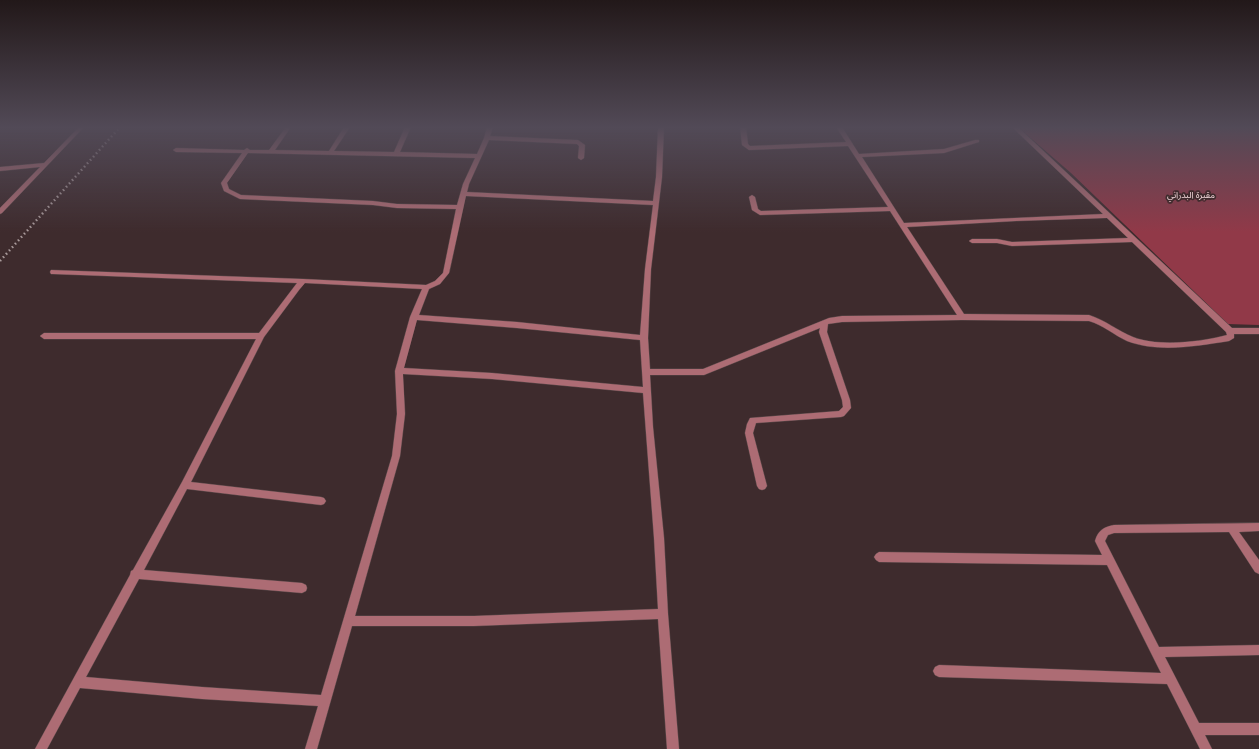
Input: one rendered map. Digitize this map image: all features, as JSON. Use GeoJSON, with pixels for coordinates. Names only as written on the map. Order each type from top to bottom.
{"type":"FeatureCollection","features":[{"type":"Feature","properties":{"kind":"street"},"geometry":{"type":"LineString","coordinates":[[0,212],[47,162]]}},
{"type":"Feature","properties":{"kind":"street"},"geometry":{"type":"LineString","coordinates":[[239,162],[224,183],[226,190],[240,197],[373,203],[397,206],[460,207]]}},
{"type":"Feature","properties":{"kind":"street"},"geometry":{"type":"LineString","coordinates":[[53,272],[426,287],[440,282],[446,273],[466,184],[476,162]]}},
{"type":"Feature","properties":{"kind":"street"},"geometry":{"type":"LineString","coordinates":[[660,162],[648,269],[644,338],[673,749]]}},
{"type":"Feature","properties":{"kind":"street"},"geometry":{"type":"LineString","coordinates":[[861,162],[962,317]]}},
{"type":"Feature","properties":{"kind":"street"},"geometry":{"type":"LineString","coordinates":[[646,372],[704,372],[829,321],[842,319],[962,317],[1089,318],[1106,324],[1123,336],[1147,344],[1199,342],[1229,338],[1231,336],[1230,331],[1051,162]]}},
{"type":"Feature","properties":{"kind":"street"},"geometry":{"type":"LineString","coordinates":[[0,169],[44,165]]}},
{"type":"Feature","properties":{"kind":"street"},"geometry":{"type":"LineString","coordinates":[[464,194],[656,203]]}},
{"type":"Feature","properties":{"kind":"street"},"geometry":{"type":"LineString","coordinates":[[752,197],[755,210],[760,213],[891,209]]}},
{"type":"Feature","properties":{"kind":"street"},"geometry":{"type":"LineString","coordinates":[[902,225],[1109,216]]}},
{"type":"Feature","properties":{"kind":"street"},"geometry":{"type":"LineString","coordinates":[[972,241],[997,241],[1012,244],[1134,240]]}},
{"type":"Feature","properties":{"kind":"street"},"geometry":{"type":"LineString","coordinates":[[41,749],[135,574],[185,485],[261,336],[302,281]]}},
{"type":"Feature","properties":{"kind":"street"},"geometry":{"type":"LineString","coordinates":[[311,749],[396,456],[401,430],[402,403],[399,371],[414,317],[426,287]]}},
{"type":"Feature","properties":{"kind":"street"},"geometry":{"type":"LineString","coordinates":[[414,317],[517,325],[644,338]]}},
{"type":"Feature","properties":{"kind":"street"},"geometry":{"type":"LineString","coordinates":[[762,486],[749,433],[753,420],[841,414],[847,408],[846,400],[823,332],[825,323]]}},
{"type":"Feature","properties":{"kind":"street"},"geometry":{"type":"LineString","coordinates":[[1230,331],[1259,331]]}},
{"type":"Feature","properties":{"kind":"street"},"geometry":{"type":"LineString","coordinates":[[44,336],[261,336]]}},
{"type":"Feature","properties":{"kind":"street"},"geometry":{"type":"LineString","coordinates":[[399,371],[492,376],[647,390]]}},
{"type":"Feature","properties":{"kind":"street"},"geometry":{"type":"LineString","coordinates":[[185,485],[321,501]]}},
{"type":"Feature","properties":{"kind":"street"},"geometry":{"type":"LineString","coordinates":[[1231,527],[1259,569]]}},
{"type":"Feature","properties":{"kind":"street"},"geometry":{"type":"LineString","coordinates":[[1206,749],[1158,652],[1109,560],[1100,541],[1101,536],[1105,532],[1114,529],[1259,527]]}},
{"type":"Feature","properties":{"kind":"street"},"geometry":{"type":"LineString","coordinates":[[879,557],[1109,560]]}},
{"type":"Feature","properties":{"kind":"street"},"geometry":{"type":"LineString","coordinates":[[135,574],[302,588]]}},
{"type":"Feature","properties":{"kind":"street"},"geometry":{"type":"LineString","coordinates":[[348,621],[474,621],[663,614]]}},
{"type":"Feature","properties":{"kind":"street"},"geometry":{"type":"LineString","coordinates":[[1158,652],[1259,650]]}},
{"type":"Feature","properties":{"kind":"street"},"geometry":{"type":"LineString","coordinates":[[939,671],[1171,679]]}},
{"type":"Feature","properties":{"kind":"street"},"geometry":{"type":"LineString","coordinates":[[77,682],[202,693],[325,701]]}},
{"type":"Feature","properties":{"kind":"street"},"geometry":{"type":"LineString","coordinates":[[1196,729],[1259,729]]}},
{"type":"Feature","properties":{"kind":"green space","name":"مقبرة البدراني"},"geometry":{"type":"Polygon","coordinates":[[[1058,162],[1259,162],[1259,325],[1228,324],[1058,162]]]}},
{"type":"Feature","properties":{"kind":"railway"},"geometry":{"type":"LineString","coordinates":[[0,261],[89,162]]}}]}
